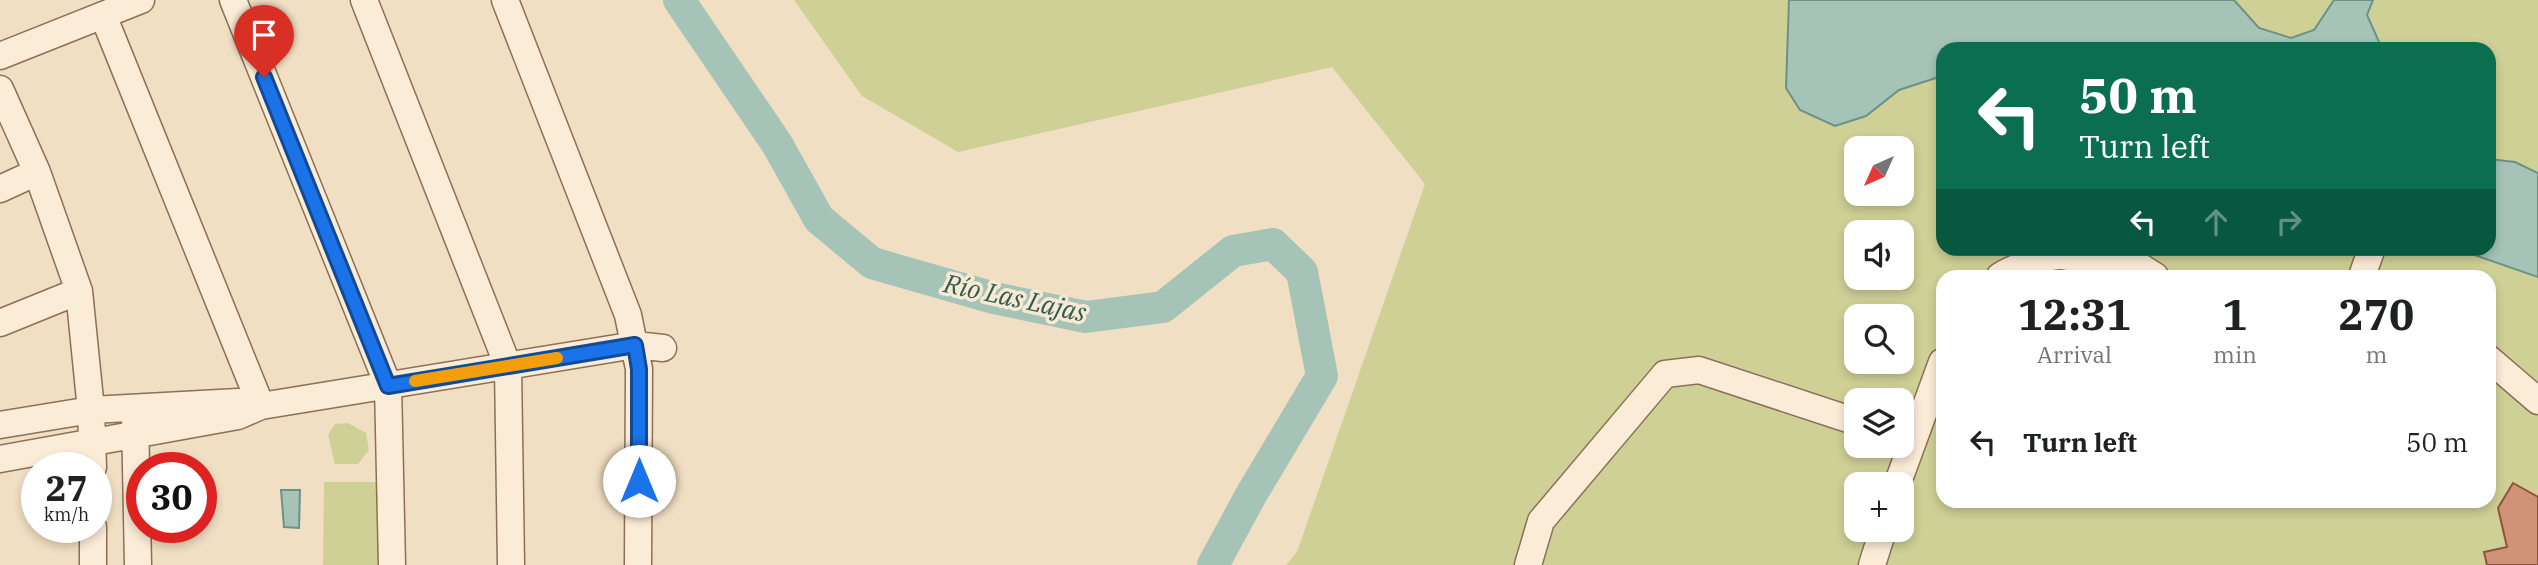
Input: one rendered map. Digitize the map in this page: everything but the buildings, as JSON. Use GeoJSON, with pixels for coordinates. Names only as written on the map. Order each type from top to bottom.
{"type":"FeatureCollection","features":[{"type":"Feature","properties":{"kind":"street"},"geometry":{"type":"LineString","coordinates":[[0,56],[141,0]]}},
{"type":"Feature","properties":{"kind":"street"},"geometry":{"type":"LineString","coordinates":[[233,0],[388,386],[392,565]]}},
{"type":"Feature","properties":{"kind":"street"},"geometry":{"type":"LineString","coordinates":[[364,0],[508,366],[511,565]]}},
{"type":"Feature","properties":{"kind":"street"},"geometry":{"type":"LineString","coordinates":[[505,0],[628,315],[639,369],[638,565]]}},
{"type":"Feature","properties":{"kind":"street"},"geometry":{"type":"LineString","coordinates":[[103,15],[261,406]]}},
{"type":"Feature","properties":{"kind":"street"},"geometry":{"type":"LineString","coordinates":[[0,89],[37,172],[79,291],[93,452]]}},
{"type":"Feature","properties":{"kind":"street"},"geometry":{"type":"LineString","coordinates":[[0,189],[37,172]]}},
{"type":"Feature","properties":{"kind":"street"},"geometry":{"type":"LineString","coordinates":[[2009,270],[2060,256],[2101,270]]}},
{"type":"Feature","properties":{"kind":"street"},"geometry":{"type":"LineString","coordinates":[[2124,256],[2146,270]]}},
{"type":"Feature","properties":{"kind":"street"},"geometry":{"type":"LineString","coordinates":[[0,323],[79,291]]}},
{"type":"Feature","properties":{"kind":"street"},"geometry":{"type":"LineString","coordinates":[[97,452],[135,434],[238,416],[261,406],[635,345],[663,348]]}},
{"type":"Feature","properties":{"kind":"street"},"geometry":{"type":"LineString","coordinates":[[2496,365],[2538,401]]}},
{"type":"Feature","properties":{"kind":"street"},"geometry":{"type":"LineString","coordinates":[[1528,565],[1541,521],[1665,374],[1699,370],[1844,418]]}},
{"type":"Feature","properties":{"kind":"street"},"geometry":{"type":"LineString","coordinates":[[1914,425],[1936,376]]}},
{"type":"Feature","properties":{"kind":"street"},"geometry":{"type":"LineString","coordinates":[[0,425],[91,410],[235,401],[261,406]]}},
{"type":"Feature","properties":{"kind":"street"},"geometry":{"type":"LineString","coordinates":[[135,407],[138,565]]}},
{"type":"Feature","properties":{"kind":"street"},"geometry":{"type":"LineString","coordinates":[[0,459],[21,458]]}},
{"type":"Feature","properties":{"kind":"street"},"geometry":{"type":"LineString","coordinates":[[1872,565],[1879,542]]}},
{"type":"Feature","properties":{"kind":"street"},"geometry":{"type":"LineString","coordinates":[[93,543],[93,565]]}},
{"type":"Feature","properties":{"kind":"green space"},"geometry":{"type":"Polygon","coordinates":[[[794,0],[2538,0],[2538,565],[1286,565],[1297,552],[1425,184],[1332,67],[958,152],[862,96],[794,0]]]}},
{"type":"Feature","properties":{"kind":"green space"},"geometry":{"type":"Polygon","coordinates":[[[348,423],[366,433],[369,450],[358,464],[335,464],[328,435],[335,424],[348,423]]]}},
{"type":"Feature","properties":{"kind":"green space"},"geometry":{"type":"Polygon","coordinates":[[[324,482],[377,482],[379,565],[323,565],[324,482]]]}},
{"type":"Feature","properties":{"kind":"shaded area"},"geometry":{"type":"Polygon","coordinates":[[[1789,0],[2234,0],[2259,28],[2291,38],[2314,30],[2334,0],[2373,0],[2367,15],[2379,42],[1936,42],[1936,78],[1899,90],[1866,116],[1835,126],[1800,110],[1786,88],[1789,0]]]}},
{"type":"Feature","properties":{"kind":"shaded area"},"geometry":{"type":"Polygon","coordinates":[[[2496,160],[2515,162],[2538,173],[2538,277],[2477,256],[2496,256],[2496,160]]]}},
{"type":"Feature","properties":{"kind":"shaded area"},"geometry":{"type":"Polygon","coordinates":[[[281,490],[300,490],[299,528],[284,527],[281,490]]]}},
{"type":"Feature","properties":{"kind":"waterway","name":"Río Las Lajas"},"geometry":{"type":"LineString","coordinates":[[679,0],[777,144],[819,219],[872,263],[994,298],[1086,317],[1163,307],[1233,251],[1273,244],[1302,272],[1322,376],[1213,565]]}},
{"type":"Feature","properties":{"kind":"slow traffic"},"geometry":{"type":"LineString","coordinates":[[415,381],[557,358]]}},
{"type":"Feature","properties":{"kind":"route"},"geometry":{"type":"LineString","coordinates":[[264,77],[388,386],[635,345],[639,369],[639,481]]}}]}
